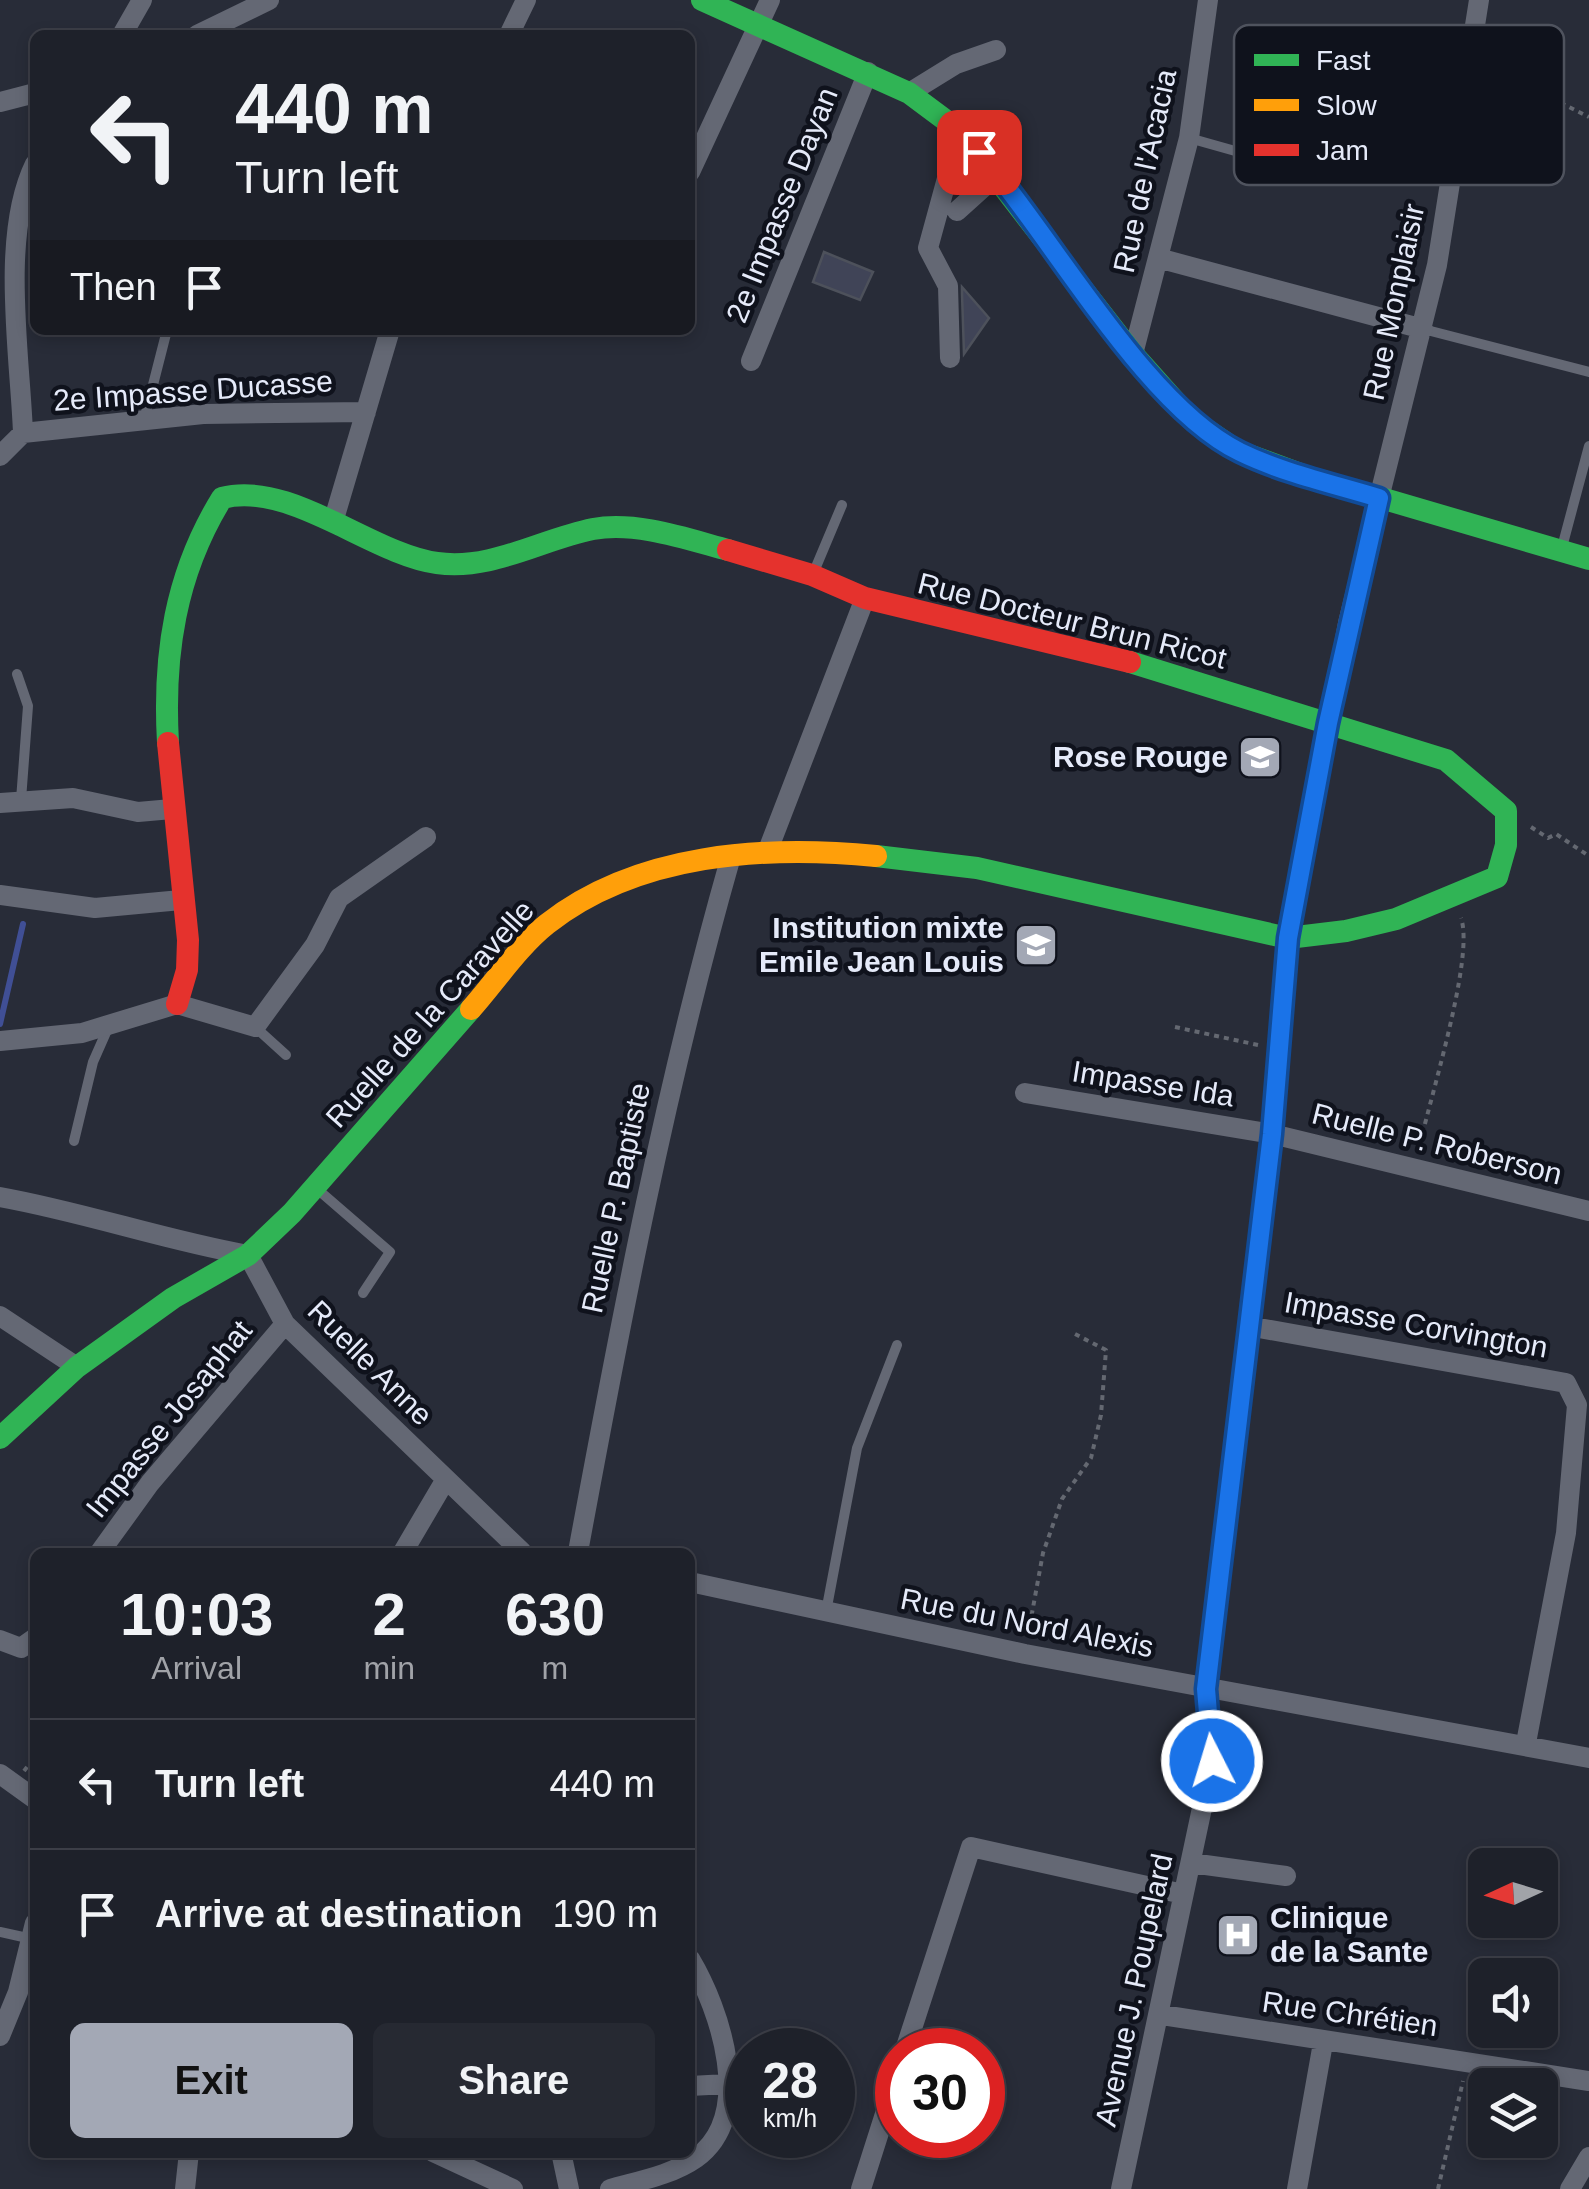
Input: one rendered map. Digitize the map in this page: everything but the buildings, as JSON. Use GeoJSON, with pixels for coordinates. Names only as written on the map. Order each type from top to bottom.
{"type":"FeatureCollection","features":[{"type":"Feature","properties":{"kind":"street"},"geometry":{"type":"LineString","coordinates":[[125,30],[142,0]]}},
{"type":"Feature","properties":{"kind":"street"},"geometry":{"type":"LineString","coordinates":[[208,30],[269,0]]}},
{"type":"Feature","properties":{"kind":"street"},"geometry":{"type":"LineString","coordinates":[[511,30],[526,0]]}},
{"type":"Feature","properties":{"kind":"street"},"geometry":{"type":"LineString","coordinates":[[702,0],[868,72],[909,93],[960,131],[998,174],[1133,354],[1191,419],[1238,451],[1379,498],[1589,559]]}},
{"type":"Feature","properties":{"kind":"street"},"geometry":{"type":"LineString","coordinates":[[695,161],[770,0]]}},
{"type":"Feature","properties":{"kind":"street","name":"Rue de l'Acacia"},"geometry":{"type":"LineString","coordinates":[[1133,354],[1188,138],[1208,0]]}},
{"type":"Feature","properties":{"kind":"street","name":"Rue Monplaisir"},"geometry":{"type":"LineString","coordinates":[[1475,25],[1479,0]]}},
{"type":"Feature","properties":{"kind":"street"},"geometry":{"type":"LineString","coordinates":[[909,93],[956,64],[996,50]]}},
{"type":"Feature","properties":{"kind":"street","name":"2e Impasse Dayan"},"geometry":{"type":"LineString","coordinates":[[751,361],[868,72]]}},
{"type":"Feature","properties":{"kind":"street"},"geometry":{"type":"LineString","coordinates":[[0,102],[30,94]]}},
{"type":"Feature","properties":{"kind":"street"},"geometry":{"type":"LineString","coordinates":[[950,358],[948,286],[928,248],[960,131]]}},
{"type":"Feature","properties":{"kind":"street"},"geometry":{"type":"LineString","coordinates":[[958,211],[998,174]]}},
{"type":"Feature","properties":{"kind":"street","name":"Rue Monplaisir"},"geometry":{"type":"LineString","coordinates":[[1379,498],[1423,328],[1448,185]]}},
{"type":"Feature","properties":{"kind":"street"},"geometry":{"type":"LineString","coordinates":[[0,456],[23,433],[16,282],[27,218]]}},
{"type":"Feature","properties":{"kind":"street"},"geometry":{"type":"LineString","coordinates":[[1158,258],[1423,328]]}},
{"type":"Feature","properties":{"kind":"street"},"geometry":{"type":"LineString","coordinates":[[334,518],[389,335]]}},
{"type":"Feature","properties":{"kind":"street","name":"2e Impasse Ducasse"},"geometry":{"type":"LineString","coordinates":[[23,433],[286,410],[366,412]]}},
{"type":"Feature","properties":{"kind":"street","name":"Rue Docteur Brun Ricot"},"geometry":{"type":"LineString","coordinates":[[177,1004],[190,973],[190,936],[181,900],[172,809],[168,656],[179,594],[212,510],[222,498],[241,493],[334,518],[408,558],[448,565],[494,559],[596,528],[668,533],[812,575],[865,598],[1142,665],[1446,760],[1506,811]]}},
{"type":"Feature","properties":{"kind":"street","name":"Avenue J. Poupelard"},"geometry":{"type":"LineString","coordinates":[[1122,2189],[1162,2014],[1212,1761],[1206,1689],[1272,1134],[1288,938],[1328,723],[1379,498]]}},
{"type":"Feature","properties":{"kind":"street"},"geometry":{"type":"LineString","coordinates":[[768,850],[865,598]]}},
{"type":"Feature","properties":{"kind":"street"},"geometry":{"type":"LineString","coordinates":[[10,802],[73,798],[138,812],[172,809]]}},
{"type":"Feature","properties":{"kind":"street"},"geometry":{"type":"LineString","coordinates":[[1288,938],[1340,935],[1407,919],[1498,877],[1506,845],[1506,811]]}},
{"type":"Feature","properties":{"kind":"street"},"geometry":{"type":"LineString","coordinates":[[5,1042],[110,1025],[177,1004],[255,1027],[314,945],[339,898],[426,837]]}},
{"type":"Feature","properties":{"kind":"street","name":"Ruelle de la Caravelle"},"geometry":{"type":"LineString","coordinates":[[0,1438],[76,1367],[173,1298],[248,1255],[315,1188],[543,927],[588,894],[630,876],[768,850],[872,855],[976,868],[1288,938]]}},
{"type":"Feature","properties":{"kind":"street","name":"Ruelle P. Baptiste"},"geometry":{"type":"LineString","coordinates":[[579,1548],[684,1020],[730,860]]}},
{"type":"Feature","properties":{"kind":"street"},"geometry":{"type":"LineString","coordinates":[[0,895],[96,908],[181,900]]}},
{"type":"Feature","properties":{"kind":"street","name":"Impasse Ida"},"geometry":{"type":"LineString","coordinates":[[1025,1093],[1272,1134]]}},
{"type":"Feature","properties":{"kind":"street","name":"Ruelle P. Roberson"},"geometry":{"type":"LineString","coordinates":[[1272,1134],[1415,1167],[1551,1205],[1589,1211]]}},
{"type":"Feature","properties":{"kind":"street"},"geometry":{"type":"LineString","coordinates":[[0,1197],[80,1211],[174,1242],[248,1255]]}},
{"type":"Feature","properties":{"kind":"street","name":"Ruelle Anne"},"geometry":{"type":"LineString","coordinates":[[248,1255],[285,1324],[518,1548]]}},
{"type":"Feature","properties":{"kind":"street"},"geometry":{"type":"LineString","coordinates":[[0,1316],[76,1367]]}},
{"type":"Feature","properties":{"kind":"street","name":"Impasse Josaphat"},"geometry":{"type":"LineString","coordinates":[[103,1548],[150,1483],[285,1324]]}},
{"type":"Feature","properties":{"kind":"street","name":"Impasse Corvington"},"geometry":{"type":"LineString","coordinates":[[1248,1326],[1566,1382],[1577,1405],[1566,1533],[1526,1743]]}},
{"type":"Feature","properties":{"kind":"street"},"geometry":{"type":"LineString","coordinates":[[405,1548],[446,1480]]}},
{"type":"Feature","properties":{"kind":"street","name":"Rue du Nord Alexis"},"geometry":{"type":"LineString","coordinates":[[695,1583],[1025,1654],[1526,1743],[1589,1758]]}},
{"type":"Feature","properties":{"kind":"street"},"geometry":{"type":"LineString","coordinates":[[0,1640],[21,1648],[30,1642]]}},
{"type":"Feature","properties":{"kind":"street"},"geometry":{"type":"LineString","coordinates":[[3,1778],[30,1796]]}},
{"type":"Feature","properties":{"kind":"street"},"geometry":{"type":"LineString","coordinates":[[912,2028],[971,1846],[1184,1894]]}},
{"type":"Feature","properties":{"kind":"street"},"geometry":{"type":"LineString","coordinates":[[1191,1863],[1286,1876]]}},
{"type":"Feature","properties":{"kind":"street"},"geometry":{"type":"LineString","coordinates":[[0,2036],[26,1995],[30,1963]]}},
{"type":"Feature","properties":{"kind":"street"},"geometry":{"type":"LineString","coordinates":[[695,1970],[713,2013],[725,2074]]}},
{"type":"Feature","properties":{"kind":"street","name":"Rue Chrétien"},"geometry":{"type":"LineString","coordinates":[[1162,2014],[1323,2043],[1589,2081]]}},
{"type":"Feature","properties":{"kind":"street"},"geometry":{"type":"LineString","coordinates":[[1297,2189],[1323,2043]]}},
{"type":"Feature","properties":{"kind":"street"},"geometry":{"type":"LineString","coordinates":[[695,2086],[725,2084]]}},
{"type":"Feature","properties":{"kind":"street"},"geometry":{"type":"LineString","coordinates":[[610,2189],[671,2171],[697,2157],[716,2138],[725,2116]]}},
{"type":"Feature","properties":{"kind":"street"},"geometry":{"type":"LineString","coordinates":[[861,2189],[875,2145]]}},
{"type":"Feature","properties":{"kind":"street"},"geometry":{"type":"LineString","coordinates":[[1570,2189],[1589,2157]]}},
{"type":"Feature","properties":{"kind":"street"},"geometry":{"type":"LineString","coordinates":[[185,2189],[189,2158]]}},
{"type":"Feature","properties":{"kind":"street"},"geometry":{"type":"LineString","coordinates":[[446,2158],[513,2189]]}},
{"type":"Feature","properties":{"kind":"street"},"geometry":{"type":"LineString","coordinates":[[562,2158],[569,2189]]}},
{"type":"Feature","properties":{"kind":"lane"},"geometry":{"type":"LineString","coordinates":[[1188,138],[1234,150]]}},
{"type":"Feature","properties":{"kind":"lane"},"geometry":{"type":"LineString","coordinates":[[1423,328],[1589,372]]}},
{"type":"Feature","properties":{"kind":"lane"},"geometry":{"type":"LineString","coordinates":[[144,421],[167,335]]}},
{"type":"Feature","properties":{"kind":"lane"},"geometry":{"type":"LineString","coordinates":[[1560,553],[1589,446]]}},
{"type":"Feature","properties":{"kind":"lane"},"geometry":{"type":"LineString","coordinates":[[812,575],[842,504]]}},
{"type":"Feature","properties":{"kind":"lane"},"geometry":{"type":"LineString","coordinates":[[10,802],[28,706],[17,674]]}},
{"type":"Feature","properties":{"kind":"lane"},"geometry":{"type":"LineString","coordinates":[[74,1141],[93,1062],[110,1025]]}},
{"type":"Feature","properties":{"kind":"lane"},"geometry":{"type":"LineString","coordinates":[[255,1027],[286,1055]]}},
{"type":"Feature","properties":{"kind":"lane"},"geometry":{"type":"LineString","coordinates":[[315,1188],[390,1252],[363,1294]]}},
{"type":"Feature","properties":{"kind":"lane"},"geometry":{"type":"LineString","coordinates":[[826,1612],[857,1448],[897,1345]]}},
{"type":"Feature","properties":{"kind":"lane"},"geometry":{"type":"LineString","coordinates":[[0,1932],[30,1931]]}},
{"type":"Feature","properties":{"kind":"path"},"geometry":{"type":"LineString","coordinates":[[1564,106],[1589,117]]}},
{"type":"Feature","properties":{"kind":"path"},"geometry":{"type":"LineString","coordinates":[[1506,811],[1548,838],[1556,834],[1589,856]]}},
{"type":"Feature","properties":{"kind":"path"},"geometry":{"type":"LineString","coordinates":[[1415,1167],[1459,972],[1465,928],[1454,897]]}},
{"type":"Feature","properties":{"kind":"path"},"geometry":{"type":"LineString","coordinates":[[1174,1027],[1277,1049]]}},
{"type":"Feature","properties":{"kind":"path"},"geometry":{"type":"LineString","coordinates":[[1025,1654],[1043,1554],[1062,1500],[1091,1458],[1100,1414],[1106,1350],[1075,1334]]}},
{"type":"Feature","properties":{"kind":"path"},"geometry":{"type":"LineString","coordinates":[[1438,2189],[1468,2062]]}},
{"type":"Feature","properties":{"kind":"waterway"},"geometry":{"type":"LineString","coordinates":[[0,1024],[23,924]]}},
{"type":"Feature","properties":{"kind":"traffic: fast"},"geometry":{"type":"LineString","coordinates":[[702,0],[909,93],[960,131],[1133,354],[1191,419],[1238,451],[1306,476],[1589,559]]}},
{"type":"Feature","properties":{"kind":"traffic: fast"},"geometry":{"type":"LineString","coordinates":[[168,743],[168,678],[176,616],[193,556],[222,498],[248,495],[275,499],[385,547],[437,563],[497,558],[609,527],[661,532],[728,550]]}},
{"type":"Feature","properties":{"kind":"traffic: fast"},"geometry":{"type":"LineString","coordinates":[[876,856],[977,868],[1288,938],[1346,931],[1396,919],[1497,877],[1506,845],[1506,811],[1446,760],[1130,662]]}},
{"type":"Feature","properties":{"kind":"traffic: fast"},"geometry":{"type":"LineString","coordinates":[[0,1438],[77,1367],[173,1298],[248,1255],[292,1213],[471,1009]]}},
{"type":"Feature","properties":{"kind":"traffic: slow"},"geometry":{"type":"LineString","coordinates":[[471,1009],[536,933],[582,900],[621,882],[661,868],[747,854],[876,856]]}},
{"type":"Feature","properties":{"kind":"traffic: jam"},"geometry":{"type":"LineString","coordinates":[[728,550],[812,575],[865,598],[1130,662]]}},
{"type":"Feature","properties":{"kind":"traffic: jam"},"geometry":{"type":"LineString","coordinates":[[168,743],[188,940],[187,970],[177,1004]]}},
{"type":"Feature","properties":{"kind":"place","name":"Rose Rouge"},"geometry":{"type":"Point","coordinates":[1260,757]}},
{"type":"Feature","properties":{"kind":"place","name":"Institution mixte Emile Jean Louis"},"geometry":{"type":"Point","coordinates":[1036,945]}},
{"type":"Feature","properties":{"kind":"place","name":"Clinique de la Sante"},"geometry":{"type":"Point","coordinates":[1238,1935]}},
{"type":"Feature","properties":{"kind":"route"},"geometry":{"type":"LineString","coordinates":[[979,152],[1133,354],[1191,419],[1238,451],[1379,498],[1348,623],[1288,938],[1272,1134],[1206,1689],[1212,1761]]}}]}
